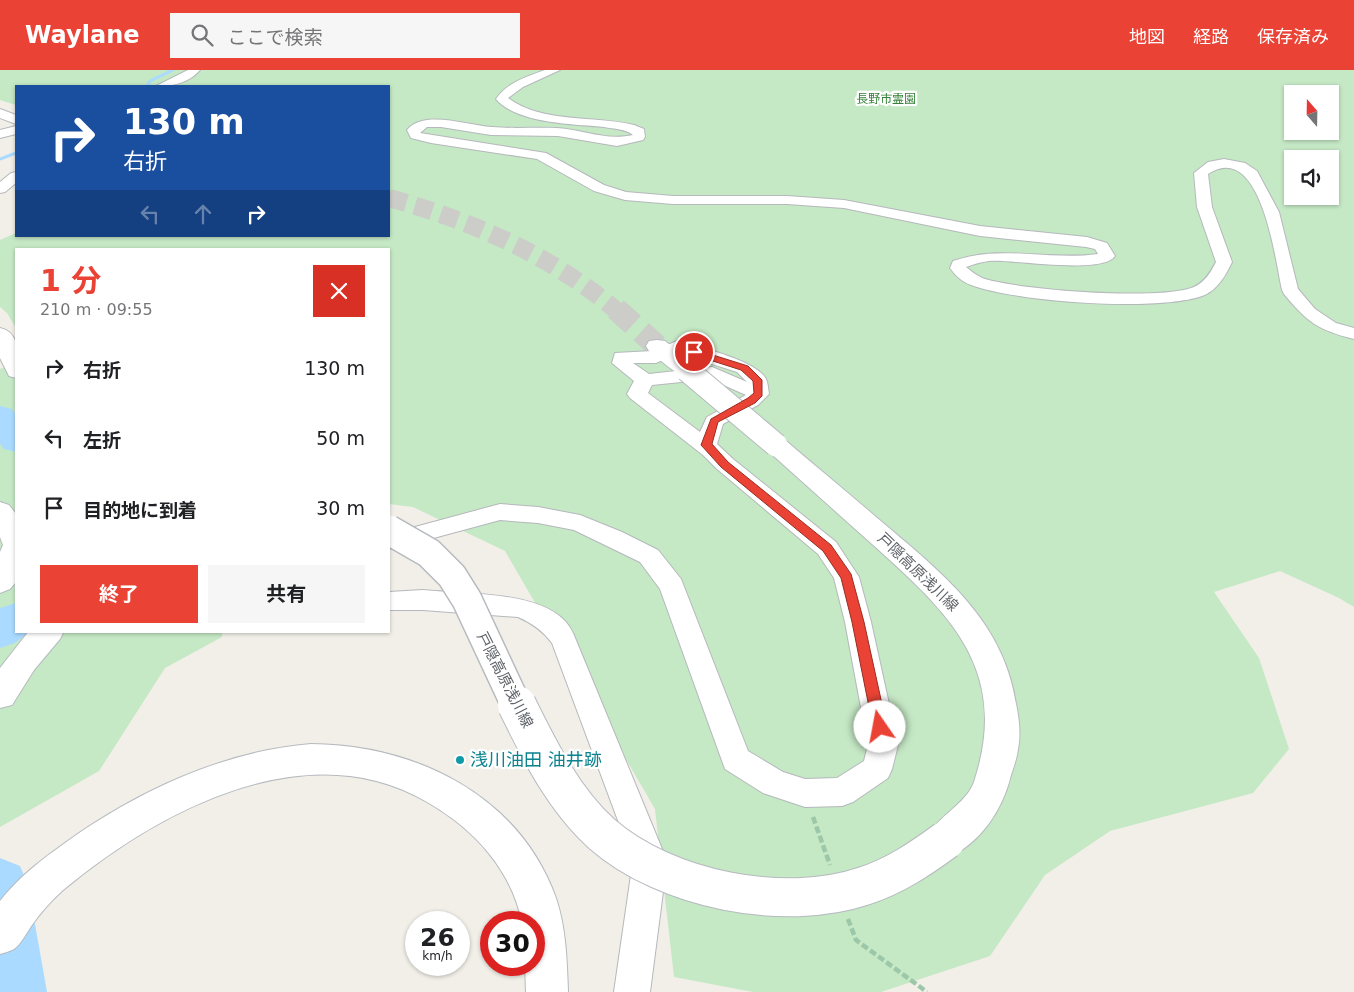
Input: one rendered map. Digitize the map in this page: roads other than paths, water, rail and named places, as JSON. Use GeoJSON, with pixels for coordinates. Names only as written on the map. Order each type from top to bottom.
{"type":"FeatureCollection","features":[{"type":"Feature","properties":{"kind":"main road"},"geometry":{"type":"LineString","coordinates":[[0,113],[15,120]]}},
{"type":"Feature","properties":{"kind":"main road","name":"戸隠高原浅川線"},"geometry":{"type":"LineString","coordinates":[[390,530],[408,539],[435,558],[456,582],[522,714],[561,785],[593,826],[636,858],[701,886],[748,896],[794,898],[839,893],[884,880],[921,860],[970,818],[989,792],[1001,748],[1002,720],[997,684],[986,653],[966,619],[930,579],[776,445],[661,349]]}},
{"type":"Feature","properties":{"kind":"main road"},"geometry":{"type":"LineString","coordinates":[[0,511],[10,524],[15,540]]}},
{"type":"Feature","properties":{"kind":"main road"},"geometry":{"type":"LineString","coordinates":[[0,582],[7,573],[15,550]]}},
{"type":"Feature","properties":{"kind":"main road"},"geometry":{"type":"LineString","coordinates":[[0,695],[8,682],[48,633]]}},
{"type":"Feature","properties":{"kind":"main road"},"geometry":{"type":"LineString","coordinates":[[0,934],[36,889],[100,840],[162,803],[200,786],[238,773],[310,759],[354,762],[399,771],[436,788],[464,804],[483,818],[510,848],[530,883],[541,917],[546,955],[547,992]]}},
{"type":"Feature","properties":{"kind":"street"},"geometry":{"type":"LineString","coordinates":[[164,85],[195,70]]}},
{"type":"Feature","properties":{"kind":"street"},"geometry":{"type":"LineString","coordinates":[[555,70],[515,86],[508,90],[502,99],[508,106],[536,115],[630,128],[640,132],[640,137],[617,142],[558,132],[491,131],[436,122],[424,124],[413,130],[415,135],[536,155],[599,188],[625,196],[673,200],[787,200],[844,204],[980,231],[1087,242],[1101,246],[1107,256],[1073,261],[993,257],[971,258],[958,264],[958,268],[986,284],[1028,291],[1107,297],[1168,297],[1196,292],[1209,286],[1224,262],[1208,221],[1201,188],[1201,173],[1213,164],[1232,163],[1247,169],[1252,174],[1272,212],[1290,290],[1309,313],[1330,327],[1354,334]]}},
{"type":"Feature","properties":{"kind":"street"},"geometry":{"type":"LineString","coordinates":[[192,85],[205,76]]}},
{"type":"Feature","properties":{"kind":"street"},"geometry":{"type":"LineString","coordinates":[[0,134],[15,130]]}},
{"type":"Feature","properties":{"kind":"street"},"geometry":{"type":"LineString","coordinates":[[0,189],[15,177]]}},
{"type":"Feature","properties":{"kind":"street"},"geometry":{"type":"LineString","coordinates":[[0,334],[5,336],[9,356],[15,370]]}},
{"type":"Feature","properties":{"kind":"street"},"geometry":{"type":"LineString","coordinates":[[677,347],[744,368],[757,380],[759,394],[712,373],[645,380],[621,363],[622,357],[656,357],[661,349],[677,347]]}},
{"type":"Feature","properties":{"kind":"street"},"geometry":{"type":"LineString","coordinates":[[645,380],[637,394],[712,450]]}},
{"type":"Feature","properties":{"kind":"street"},"geometry":{"type":"LineString","coordinates":[[390,543],[500,512],[538,515],[580,523],[649,556],[672,586],[736,760],[774,783],[805,793],[842,792],[877,769],[883,745],[858,622],[846,578],[827,548],[725,464],[706,445],[714,421],[759,394]]}},
{"type":"Feature","properties":{"kind":"street"},"geometry":{"type":"LineString","coordinates":[[390,601],[423,600],[521,608],[538,615],[555,627],[564,640],[650,861],[632,992]]}},
{"type":"Feature","properties":{"kind":"waterway"},"geometry":{"type":"LineString","coordinates":[[148,85],[150,81],[173,70]]}},
{"type":"Feature","properties":{"kind":"waterway"},"geometry":{"type":"LineString","coordinates":[[0,159],[15,153]]}},
{"type":"Feature","properties":{"kind":"waterway"},"geometry":{"type":"LineString","coordinates":[[0,416],[15,440]]}},
{"type":"Feature","properties":{"kind":"waterway"},"geometry":{"type":"LineString","coordinates":[[0,631],[15,620]]}},
{"type":"Feature","properties":{"kind":"waterway"},"geometry":{"type":"LineString","coordinates":[[0,885],[17,992]]}},
{"type":"Feature","properties":{"kind":"tunnel"},"geometry":{"type":"LineString","coordinates":[[390,198],[450,217],[509,242],[565,273],[617,311]]}},
{"type":"Feature","properties":{"kind":"tunnel"},"geometry":{"type":"LineString","coordinates":[[616,309],[657,346]]}},
{"type":"Feature","properties":{"kind":"place","name":"浅川油田 油井跡"},"geometry":{"type":"Point","coordinates":[460,760]}},
{"type":"Feature","properties":{"kind":"park label","name":"長野市霊園"},"geometry":{"type":"Point","coordinates":[886,99]}}]}
